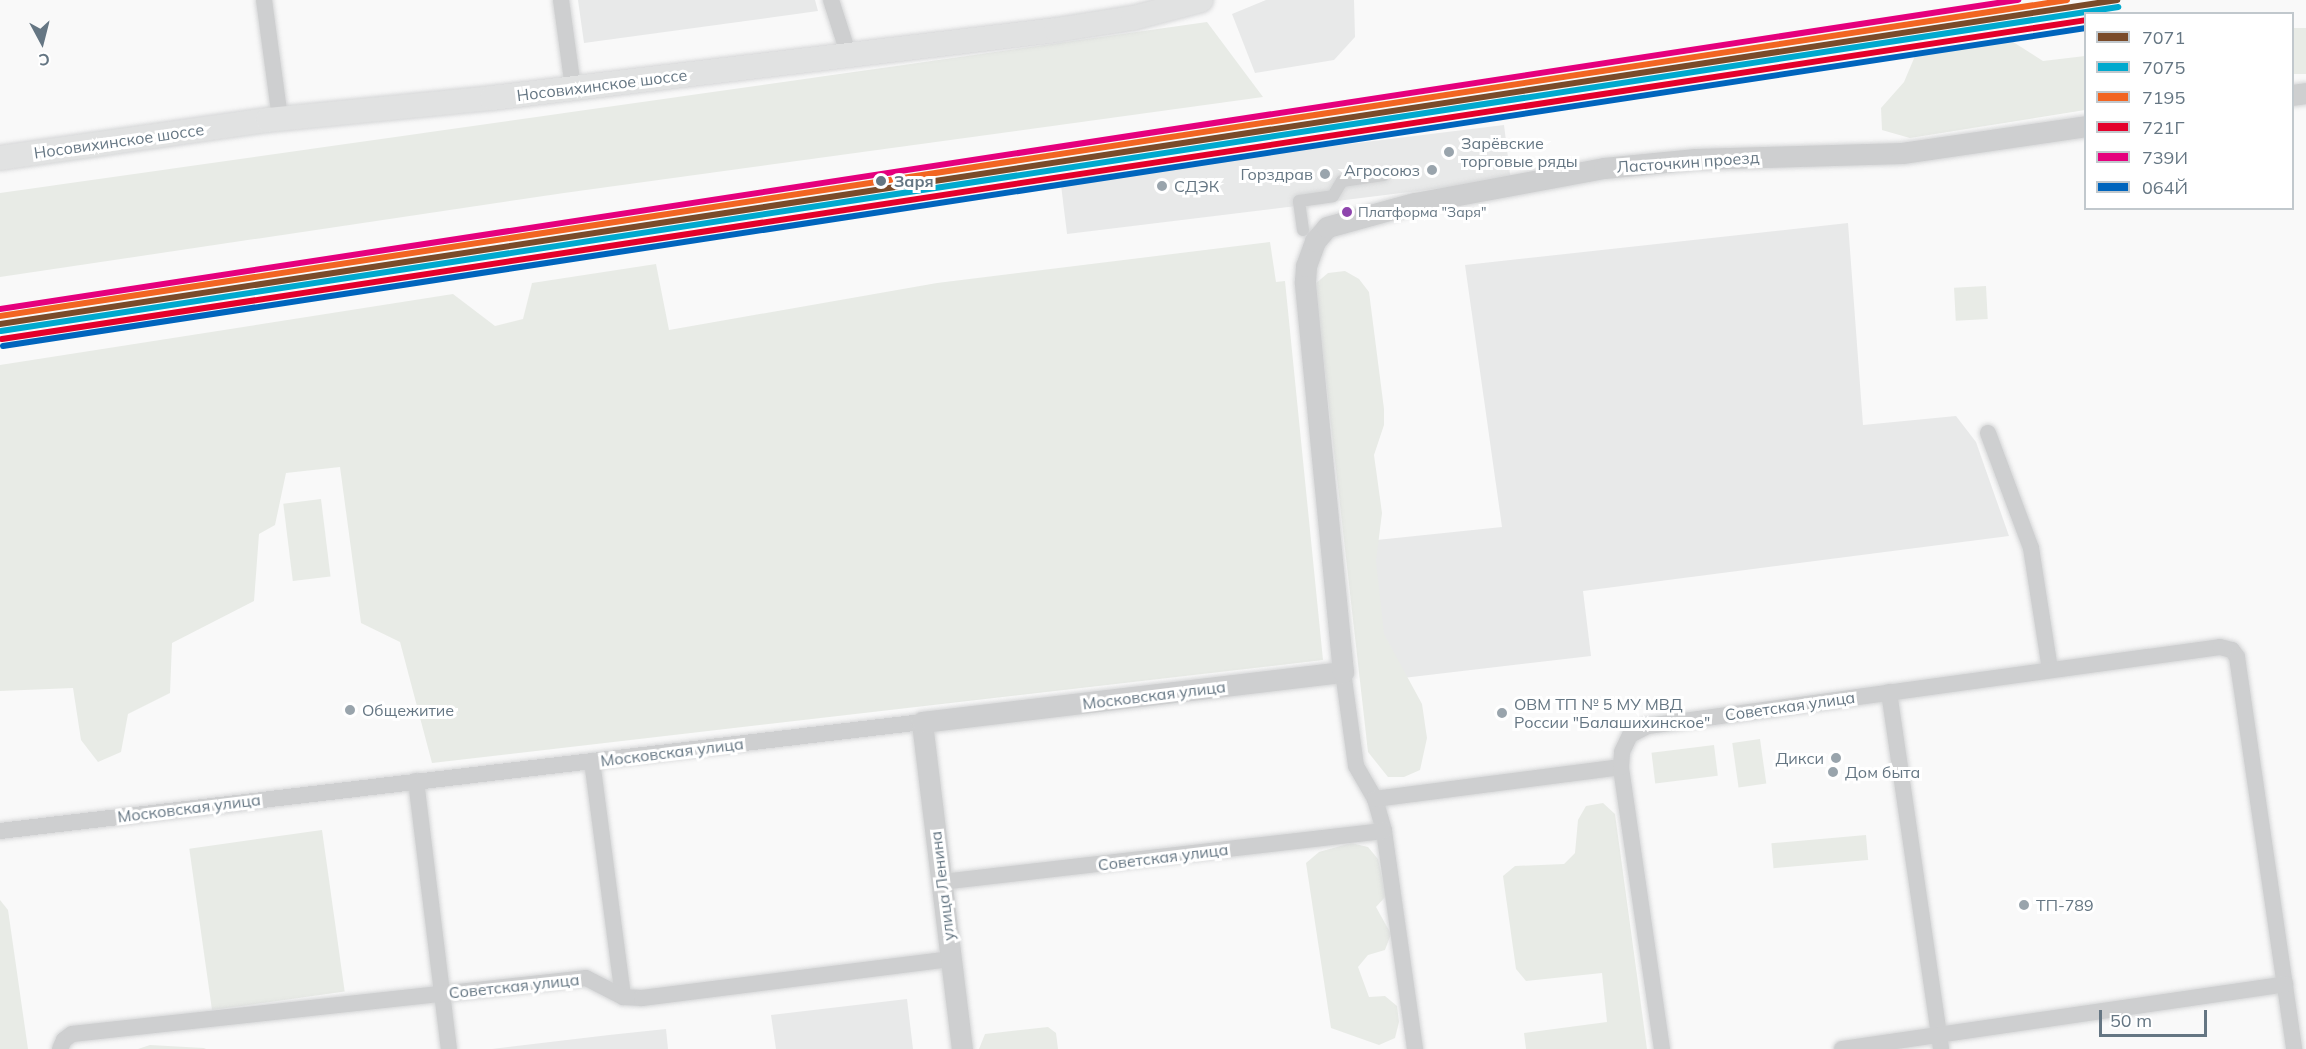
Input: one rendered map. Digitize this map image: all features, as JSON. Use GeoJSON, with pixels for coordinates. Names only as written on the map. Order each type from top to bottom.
{"type":"FeatureCollection","features":[{"type":"Feature","properties":{"kind":"main road","name":"Носовихинское шоссе"},"geometry":{"type":"LineString","coordinates":[[0,158],[280,119],[573,88],[1113,23],[1201,0]]}},
{"type":"Feature","properties":{"kind":"street"},"geometry":{"type":"LineString","coordinates":[[264,0],[280,119]]}},
{"type":"Feature","properties":{"kind":"street"},"geometry":{"type":"LineString","coordinates":[[561,0],[573,88]]}},
{"type":"Feature","properties":{"kind":"street"},"geometry":{"type":"LineString","coordinates":[[831,0],[849,56]]}},
{"type":"Feature","properties":{"kind":"street","name":"Ласточкин проезд"},"geometry":{"type":"LineString","coordinates":[[1343,672],[1305,281],[1311,253],[1319,234],[1349,218],[1604,168],[1696,159],[1902,153],[2084,126]]}},
{"type":"Feature","properties":{"kind":"street"},"geometry":{"type":"LineString","coordinates":[[1302,230],[1299,201],[1333,196],[1342,181],[1384,175]]}},
{"type":"Feature","properties":{"kind":"street"},"geometry":{"type":"LineString","coordinates":[[1989,433],[2031,548],[2049,670]]}},
{"type":"Feature","properties":{"kind":"street","name":"Советская улица"},"geometry":{"type":"LineString","coordinates":[[1622,767],[1622,752],[1630,735],[1648,726],[2220,647],[2232,650],[2237,657],[2285,984]]}},
{"type":"Feature","properties":{"kind":"street"},"geometry":{"type":"LineString","coordinates":[[1343,672],[1356,766],[1375,799],[1384,831],[1414,1049]]}},
{"type":"Feature","properties":{"kind":"street","name":"Московская улица"},"geometry":{"type":"LineString","coordinates":[[0,831],[1343,672]]}},
{"type":"Feature","properties":{"kind":"street"},"geometry":{"type":"LineString","coordinates":[[1889,692],[1939,1042]]}},
{"type":"Feature","properties":{"kind":"street","name":"улица Ленина"},"geometry":{"type":"LineString","coordinates":[[922,722],[962,1049]]}},
{"type":"Feature","properties":{"kind":"street"},"geometry":{"type":"LineString","coordinates":[[592,761],[623,997],[950,959]]}},
{"type":"Feature","properties":{"kind":"street"},"geometry":{"type":"LineString","coordinates":[[1375,799],[1622,767],[1662,1049]]}},
{"type":"Feature","properties":{"kind":"street"},"geometry":{"type":"LineString","coordinates":[[416,781],[449,1049]]}},
{"type":"Feature","properties":{"kind":"street","name":"Советская улица"},"geometry":{"type":"LineString","coordinates":[[942,882],[1384,831]]}},
{"type":"Feature","properties":{"kind":"street","name":"Советская улица"},"geometry":{"type":"LineString","coordinates":[[60,1049],[64,1040],[72,1034],[586,978],[623,997]]}},
{"type":"Feature","properties":{"kind":"street"},"geometry":{"type":"LineString","coordinates":[[1842,1049],[1939,1042],[2285,984],[2294,1049]]}},
{"type":"Feature","properties":{"kind":"shaded area"},"geometry":{"type":"Polygon","coordinates":[[[578,0],[815,0],[818,11],[584,43],[578,0]]]}},
{"type":"Feature","properties":{"kind":"shaded area"},"geometry":{"type":"Polygon","coordinates":[[[1266,0],[1354,0],[1355,37],[1334,60],[1255,73],[1232,14],[1266,0]]]}},
{"type":"Feature","properties":{"kind":"shaded area"},"geometry":{"type":"Polygon","coordinates":[[[1207,22],[1263,97],[564,193],[0,277],[0,193],[1207,22]]]}},
{"type":"Feature","properties":{"kind":"shaded area"},"geometry":{"type":"Polygon","coordinates":[[[2294,28],[2306,28],[2306,74],[2294,74],[2294,28]]]}},
{"type":"Feature","properties":{"kind":"shaded area"},"geometry":{"type":"Polygon","coordinates":[[[2010,40],[2043,61],[2084,56],[2084,110],[1910,138],[1882,130],[1881,108],[1904,82],[1915,56],[2010,40]]]}},
{"type":"Feature","properties":{"kind":"shaded area"},"geometry":{"type":"Polygon","coordinates":[[[1504,125],[1511,180],[1067,234],[1060,179],[1504,125]]]}},
{"type":"Feature","properties":{"kind":"shaded area"},"geometry":{"type":"Polygon","coordinates":[[[1848,223],[1863,425],[1956,416],[1976,442],[2009,536],[1583,591],[1591,656],[1386,680],[1367,541],[1502,527],[1465,265],[1848,223]]]}},
{"type":"Feature","properties":{"kind":"shaded area"},"geometry":{"type":"Polygon","coordinates":[[[1270,242],[1276,282],[1285,281],[1323,660],[432,763],[400,642],[361,623],[340,467],[286,473],[275,525],[259,534],[254,601],[172,643],[170,693],[128,714],[121,752],[98,762],[81,740],[73,688],[0,691],[0,365],[453,294],[495,326],[523,319],[532,283],[656,264],[669,330],[937,283],[1270,242]]]}},
{"type":"Feature","properties":{"kind":"shaded area"},"geometry":{"type":"Polygon","coordinates":[[[1345,271],[1359,279],[1369,292],[1384,409],[1384,425],[1374,455],[1382,513],[1376,561],[1384,634],[1422,704],[1427,738],[1420,770],[1404,777],[1388,777],[1368,752],[1315,284],[1328,273],[1345,271]]]}},
{"type":"Feature","properties":{"kind":"shaded area"},"geometry":{"type":"Polygon","coordinates":[[[1986,286],[1988,319],[1956,321],[1954,288],[1986,286]]]}},
{"type":"Feature","properties":{"kind":"shaded area"},"geometry":{"type":"Polygon","coordinates":[[[321,499],[331,576],[293,581],[283,504],[321,499]]]}},
{"type":"Feature","properties":{"kind":"shaded area"},"geometry":{"type":"Polygon","coordinates":[[[1760,739],[1766,784],[1739,787],[1732,743],[1760,739]]]}},
{"type":"Feature","properties":{"kind":"shaded area"},"geometry":{"type":"Polygon","coordinates":[[[1714,745],[1718,776],[1655,783],[1651,753],[1714,745]]]}},
{"type":"Feature","properties":{"kind":"shaded area"},"geometry":{"type":"Polygon","coordinates":[[[1603,803],[1615,814],[1647,1049],[1526,1049],[1524,1033],[1607,1022],[1602,973],[1526,981],[1516,969],[1503,876],[1515,866],[1564,864],[1575,853],[1578,820],[1586,806],[1603,803]]]}},
{"type":"Feature","properties":{"kind":"shaded area"},"geometry":{"type":"Polygon","coordinates":[[[322,830],[345,991],[212,1010],[189,849],[322,830]]]}},
{"type":"Feature","properties":{"kind":"shaded area"},"geometry":{"type":"Polygon","coordinates":[[[1866,835],[1868,860],[1774,868],[1771,843],[1866,835]]]}},
{"type":"Feature","properties":{"kind":"shaded area"},"geometry":{"type":"Polygon","coordinates":[[[1351,843],[1368,847],[1378,859],[1386,896],[1376,907],[1391,934],[1385,950],[1368,955],[1358,967],[1369,997],[1385,996],[1397,1006],[1399,1022],[1395,1038],[1379,1045],[1331,1028],[1306,863],[1319,852],[1351,843]]]}},
{"type":"Feature","properties":{"kind":"shaded area"},"geometry":{"type":"Polygon","coordinates":[[[0,900],[8,910],[28,1049],[0,1049],[0,900]]]}},
{"type":"Feature","properties":{"kind":"shaded area"},"geometry":{"type":"Polygon","coordinates":[[[907,999],[913,1049],[776,1049],[771,1015],[907,999]]]}},
{"type":"Feature","properties":{"kind":"shaded area"},"geometry":{"type":"Polygon","coordinates":[[[1048,1027],[1056,1033],[1058,1049],[979,1049],[985,1034],[1048,1027]]]}},
{"type":"Feature","properties":{"kind":"shaded area"},"geometry":{"type":"Polygon","coordinates":[[[666,1029],[668,1049],[492,1049],[609,1035],[666,1029]]]}},
{"type":"Feature","properties":{"kind":"shaded area"},"geometry":{"type":"Polygon","coordinates":[[[150,1045],[204,1048],[206,1049],[138,1049],[150,1045]]]}},
{"type":"Feature","properties":{"kind":"transit line","name":"739И"},"geometry":{"type":"LineString","coordinates":[[0,309],[2018,0]]}},
{"type":"Feature","properties":{"kind":"transit line","name":"7195"},"geometry":{"type":"LineString","coordinates":[[0,316],[2067,0]]}},
{"type":"Feature","properties":{"kind":"transit line","name":"7071"},"geometry":{"type":"LineString","coordinates":[[0,324],[2117,0]]}},
{"type":"Feature","properties":{"kind":"transit line","name":"7075"},"geometry":{"type":"LineString","coordinates":[[2085,12],[2118,7]]}},
{"type":"Feature","properties":{"kind":"transit line","name":"7075"},"geometry":{"type":"LineString","coordinates":[[1,331],[2084,12]]}},
{"type":"Feature","properties":{"kind":"transit line","name":"721Г"},"geometry":{"type":"LineString","coordinates":[[2,339],[2084,20]]}},
{"type":"Feature","properties":{"kind":"transit line","name":"064Й"},"geometry":{"type":"LineString","coordinates":[[3,346],[2084,28]]}},
{"type":"Feature","properties":{"kind":"place","name":"Зарёвские торговые ряды"},"geometry":{"type":"Point","coordinates":[1449,152]}},
{"type":"Feature","properties":{"kind":"place","name":"Агросоюз"},"geometry":{"type":"Point","coordinates":[1432,170]}},
{"type":"Feature","properties":{"kind":"place","name":"Горздрав"},"geometry":{"type":"Point","coordinates":[1325,174]}},
{"type":"Feature","properties":{"kind":"place","name":"Заря"},"geometry":{"type":"Point","coordinates":[881,181]}},
{"type":"Feature","properties":{"kind":"place","name":"СДЭК"},"geometry":{"type":"Point","coordinates":[1162,186]}},
{"type":"Feature","properties":{"kind":"place","name":"Платформа \"Заря\""},"geometry":{"type":"Point","coordinates":[1347,212]}},
{"type":"Feature","properties":{"kind":"place","name":"Общежитие"},"geometry":{"type":"Point","coordinates":[350,710]}},
{"type":"Feature","properties":{"kind":"place","name":"ОВМ ТП № 5 МУ МВД России \"Балашихинское\""},"geometry":{"type":"Point","coordinates":[1502,713]}},
{"type":"Feature","properties":{"kind":"place","name":"Дикси"},"geometry":{"type":"Point","coordinates":[1836,758]}},
{"type":"Feature","properties":{"kind":"place","name":"Дом быта"},"geometry":{"type":"Point","coordinates":[1833,772]}},
{"type":"Feature","properties":{"kind":"place","name":"ТП-789"},"geometry":{"type":"Point","coordinates":[2024,905]}}]}
